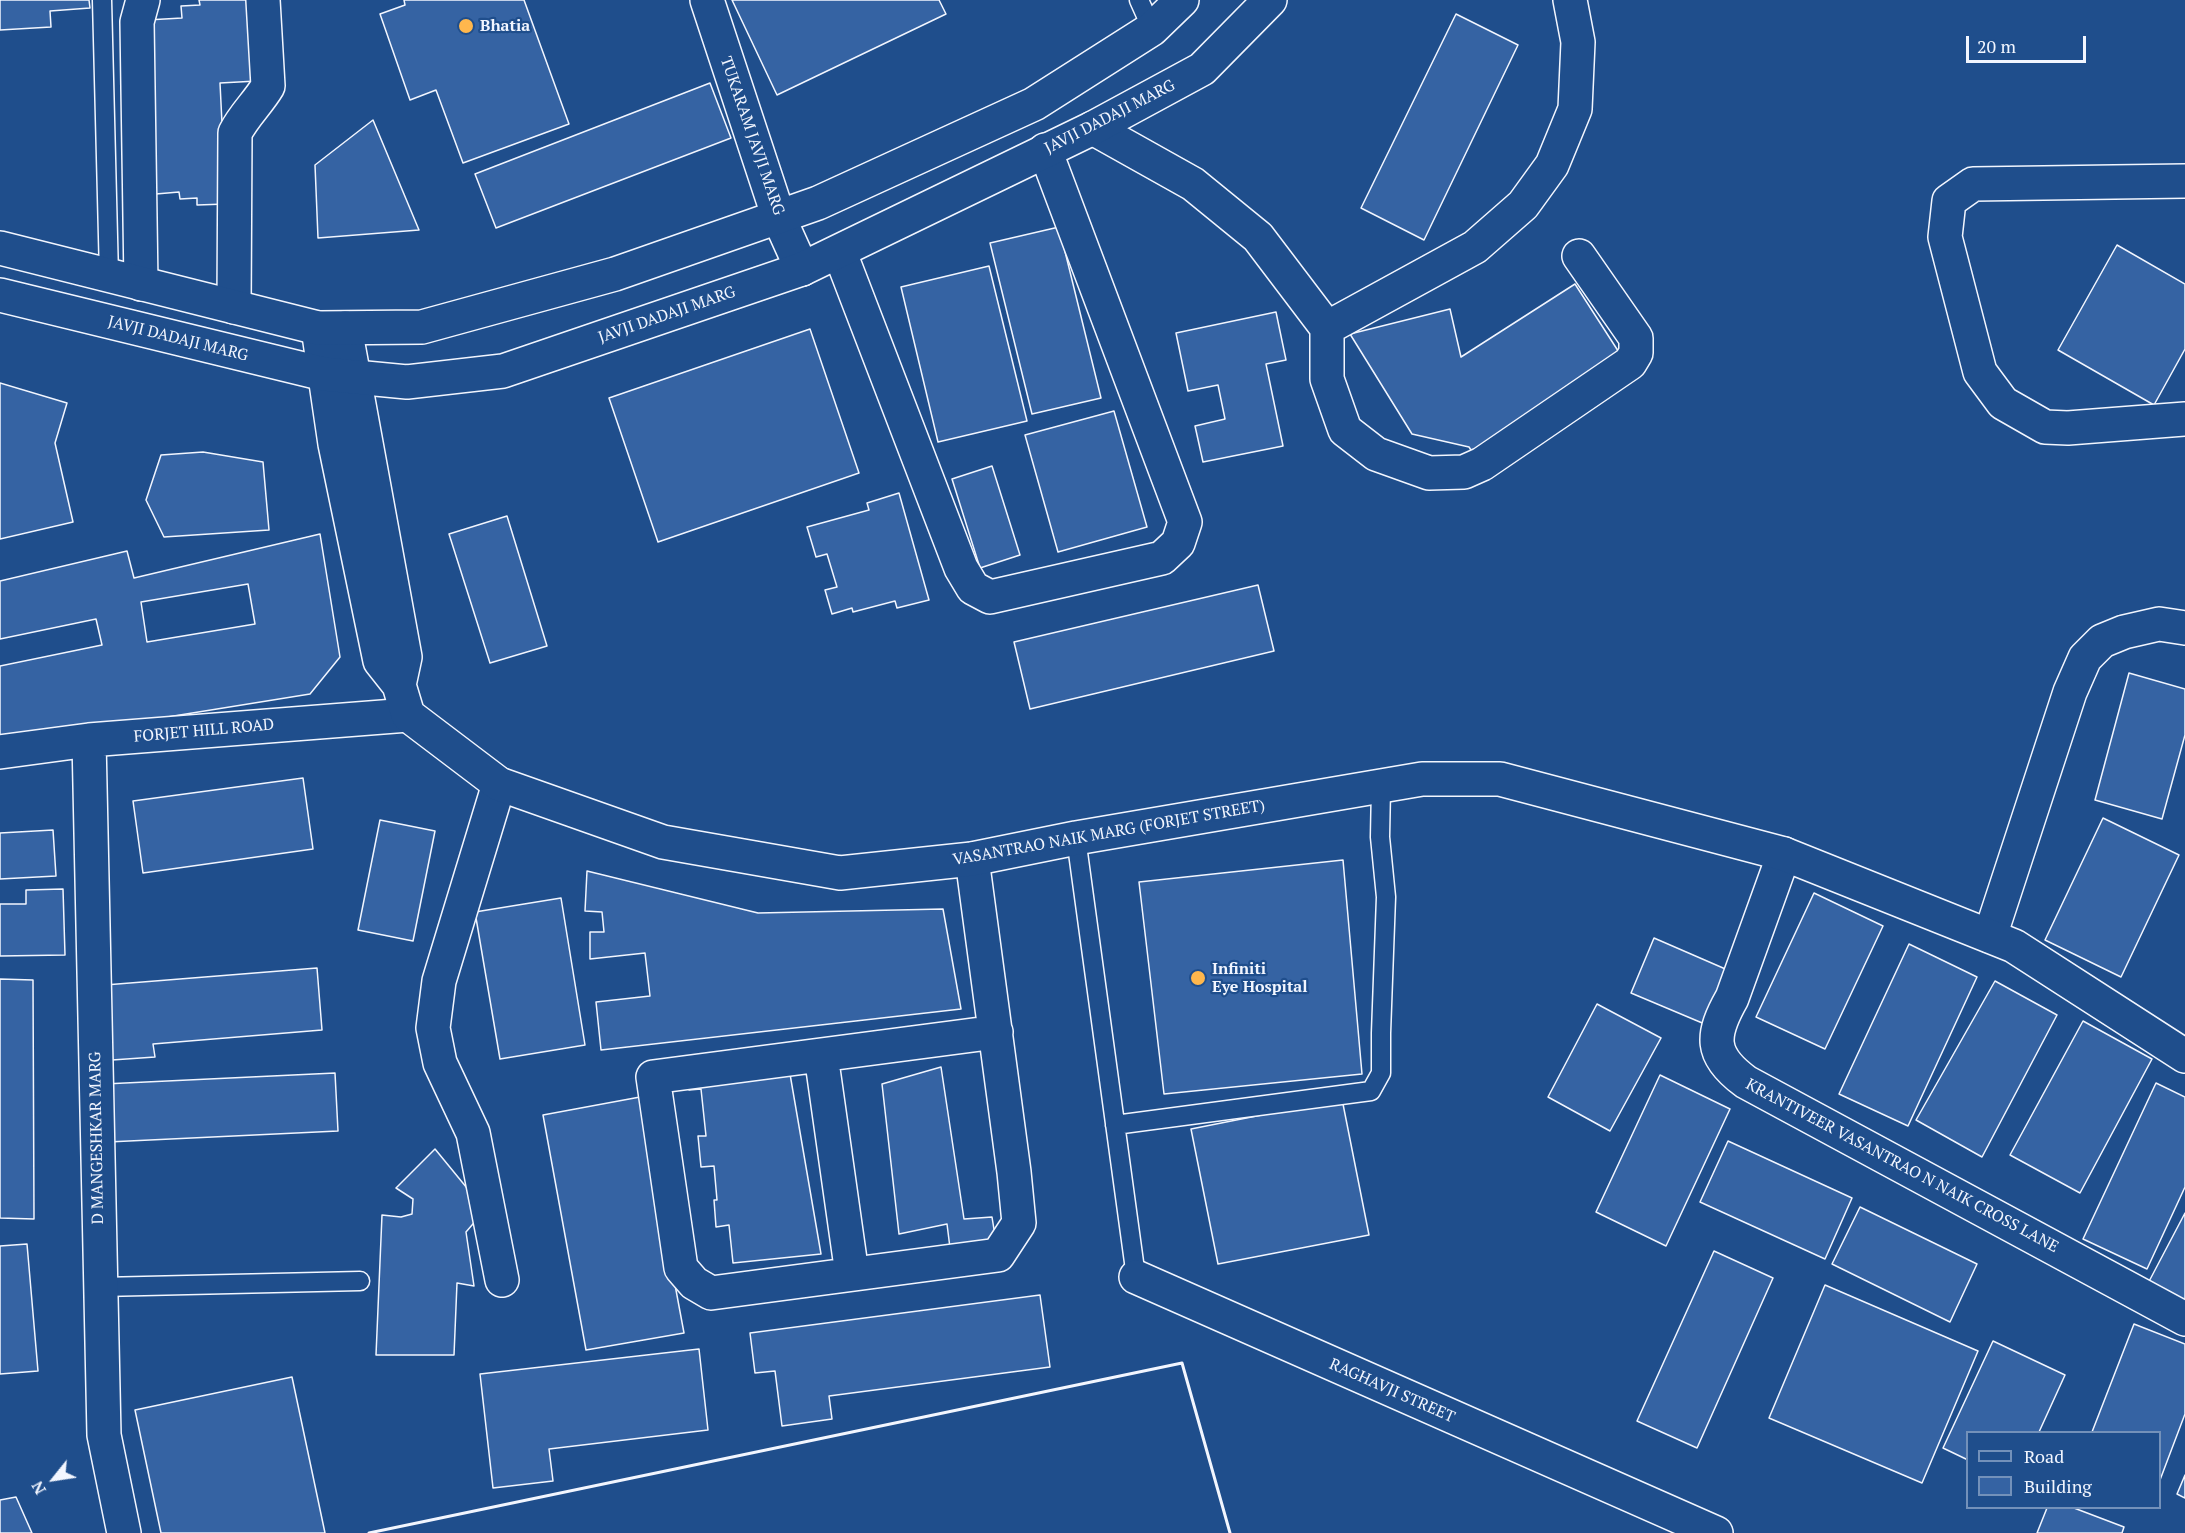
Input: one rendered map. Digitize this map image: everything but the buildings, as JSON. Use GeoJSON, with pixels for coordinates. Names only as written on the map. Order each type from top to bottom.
{"type":"FeatureCollection","features":[{"type":"Feature","properties":{"kind":"street"},"geometry":{"type":"LineString","coordinates":[[141,284],[137,22],[143,0]]}},
{"type":"Feature","properties":{"kind":"street"},"geometry":{"type":"LineString","coordinates":[[234,307],[236,133],[242,119],[268,86],[262,0]]}},
{"type":"Feature","properties":{"kind":"street","name":"TUKARAM JAVJI MARG"},"geometry":{"type":"LineString","coordinates":[[707,0],[779,218],[802,269]]}},
{"type":"Feature","properties":{"kind":"street"},"geometry":{"type":"LineString","coordinates":[[0,248],[234,307],[332,328],[422,327],[615,274],[818,203],[1034,104],[1145,14],[1182,0]]}},
{"type":"Feature","properties":{"kind":"street","name":"JAVJI DADAJI MARG"},"geometry":{"type":"LineString","coordinates":[[0,295],[339,376],[407,382],[503,370],[802,269],[840,253],[1093,128],[1202,69],[1270,0]]}},
{"type":"Feature","properties":{"kind":"street"},"geometry":{"type":"LineString","coordinates":[[1327,328],[1475,247],[1523,205],[1552,165],[1575,109],[1578,42],[1570,0]]}},
{"type":"Feature","properties":{"kind":"street"},"geometry":{"type":"LineString","coordinates":[[1093,128],[1193,184],[1258,237],[1327,328],[1327,379],[1345,430],[1376,454],[1429,473],[1464,472],[1482,464],[1630,363],[1636,354],[1636,338],[1580,256]]}},
{"type":"Feature","properties":{"kind":"street"},"geometry":{"type":"LineString","coordinates":[[840,253],[961,568],[973,588],[990,597],[1162,558],[1178,543],[1185,522],[1045,150]]}},
{"type":"Feature","properties":{"kind":"street"},"geometry":{"type":"LineString","coordinates":[[2185,181],[1973,184],[1949,201],[1945,237],[1980,372],[2003,403],[2045,427],[2068,428],[2185,419]]}},
{"type":"Feature","properties":{"kind":"street"},"geometry":{"type":"LineString","coordinates":[[332,328],[339,376]]}},
{"type":"Feature","properties":{"kind":"street","name":"VASANTRAO NAIK MARG (FORJET STREET)"},"geometry":{"type":"LineString","coordinates":[[339,376],[384,615],[380,661],[404,700],[499,784],[663,842],[840,873],[972,858],[1422,779],[1500,779],[1784,854],[1990,936],[2014,946],[2185,1056]]}},
{"type":"Feature","properties":{"kind":"street"},"geometry":{"type":"LineString","coordinates":[[1990,936],[2070,692],[2085,658],[2102,641],[2124,632],[2159,624],[2185,628]]}},
{"type":"Feature","properties":{"kind":"street","name":"FORJET HILL ROAD"},"geometry":{"type":"LineString","coordinates":[[0,752],[404,700]]}},
{"type":"Feature","properties":{"kind":"street","name":"D MANGESHKAR MARG"},"geometry":{"type":"LineString","coordinates":[[89,740],[104,1435],[124,1533]]}},
{"type":"Feature","properties":{"kind":"street"},"geometry":{"type":"LineString","coordinates":[[499,784],[440,981],[432,1028],[440,1064],[473,1133],[502,1280]]}},
{"type":"Feature","properties":{"kind":"street","name":"KRANTIVEER VASANTRAO N NAIK CROSS LANE"},"geometry":{"type":"LineString","coordinates":[[1784,854],[1732,998],[1721,1018],[1716,1046],[1728,1069],[1756,1087],[2185,1319]]}},
{"type":"Feature","properties":{"kind":"street"},"geometry":{"type":"LineString","coordinates":[[972,858],[996,1032],[1019,1223],[998,1255],[711,1293],[694,1283],[681,1268],[653,1077],[996,1032]]}},
{"type":"Feature","properties":{"kind":"street"},"geometry":{"type":"LineString","coordinates":[[821,1055],[852,1274]]}},
{"type":"Feature","properties":{"kind":"street","name":"RAGHAVJI STREET"},"geometry":{"type":"LineString","coordinates":[[1136,1277],[1716,1533]]}},
{"type":"Feature","properties":{"kind":"lane"},"geometry":{"type":"LineString","coordinates":[[102,0],[109,276]]}},
{"type":"Feature","properties":{"kind":"lane"},"geometry":{"type":"LineString","coordinates":[[1115,1125],[1371,1091],[1381,1073],[1386,897],[1380,837],[1381,787]]}},
{"type":"Feature","properties":{"kind":"lane"},"geometry":{"type":"LineString","coordinates":[[1076,838],[1136,1277]]}},
{"type":"Feature","properties":{"kind":"lane"},"geometry":{"type":"LineString","coordinates":[[101,1287],[360,1281]]}},
{"type":"Feature","properties":{"kind":"wall"},"geometry":{"type":"LineString","coordinates":[[369,1533],[1182,1363],[1230,1533]]}},
{"type":"Feature","properties":{"kind":"place","name":"Bhatia"},"geometry":{"type":"Point","coordinates":[466,26]}},
{"type":"Feature","properties":{"kind":"place","name":"Infiniti Eye Hospital"},"geometry":{"type":"Point","coordinates":[1198,978]}}]}
